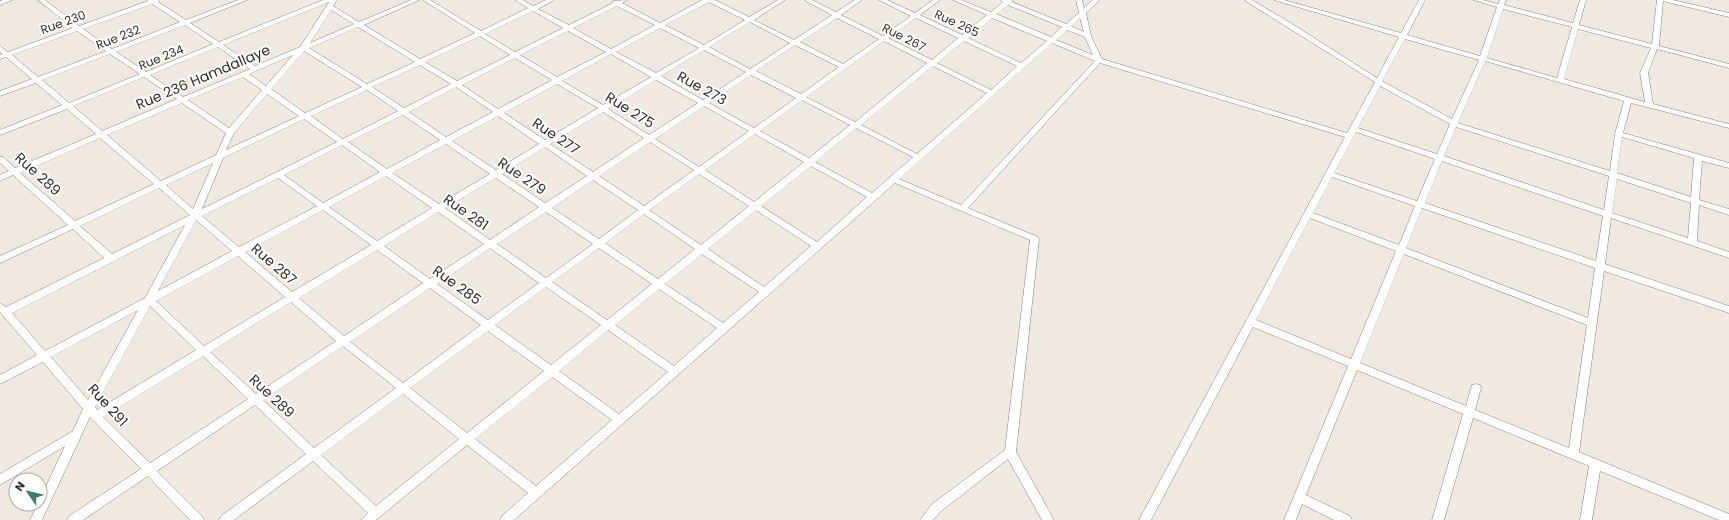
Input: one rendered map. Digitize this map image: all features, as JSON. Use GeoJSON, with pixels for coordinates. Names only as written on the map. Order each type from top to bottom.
{"type":"FeatureCollection","features":[{"type":"Feature","properties":{"kind":"street"},"geometry":{"type":"LineString","coordinates":[[0,3],[9,0]]}},
{"type":"Feature","properties":{"kind":"street"},"geometry":{"type":"LineString","coordinates":[[41,0],[78,28],[230,132]]}},
{"type":"Feature","properties":{"kind":"street"},"geometry":{"type":"LineString","coordinates":[[154,0],[185,23],[255,69]]}},
{"type":"Feature","properties":{"kind":"street","name":"Rue 230"},"geometry":{"type":"LineString","coordinates":[[4,56],[154,0]]}},
{"type":"Feature","properties":{"kind":"street","name":"Rue 232"},"geometry":{"type":"LineString","coordinates":[[0,94],[244,0]]}},
{"type":"Feature","properties":{"kind":"street"},"geometry":{"type":"LineString","coordinates":[[36,520],[76,434],[93,412],[149,300],[195,216],[230,132],[303,48],[329,3],[334,0]]}},
{"type":"Feature","properties":{"kind":"street","name":"Rue 236 Hamdallaye"},"geometry":{"type":"LineString","coordinates":[[0,178],[416,0]]}},
{"type":"Feature","properties":{"kind":"street","name":"Rue 275"},"geometry":{"type":"LineString","coordinates":[[426,0],[558,80],[817,246]]}},
{"type":"Feature","properties":{"kind":"street","name":"Rue 273"},"geometry":{"type":"LineString","coordinates":[[518,0],[872,197]]}},
{"type":"Feature","properties":{"kind":"street"},"geometry":{"type":"LineString","coordinates":[[0,260],[551,0]]}},
{"type":"Feature","properties":{"kind":"street"},"geometry":{"type":"LineString","coordinates":[[0,380],[709,0],[844,67]]}},
{"type":"Feature","properties":{"kind":"street"},"geometry":{"type":"LineString","coordinates":[[93,412],[202,351],[782,0]]}},
{"type":"Feature","properties":{"kind":"street","name":"Rue 267"},"geometry":{"type":"LineString","coordinates":[[807,0],[992,93]]}},
{"type":"Feature","properties":{"kind":"street"},"geometry":{"type":"LineString","coordinates":[[73,520],[488,244],[859,0]]}},
{"type":"Feature","properties":{"kind":"street","name":"Rue 265"},"geometry":{"type":"LineString","coordinates":[[882,0],[1022,66]]}},
{"type":"Feature","properties":{"kind":"street"},"geometry":{"type":"LineString","coordinates":[[225,520],[644,210],[937,0]]}},
{"type":"Feature","properties":{"kind":"street"},"geometry":{"type":"LineString","coordinates":[[956,0],[991,16],[1099,60],[1439,158],[1729,255]]}},
{"type":"Feature","properties":{"kind":"street"},"geometry":{"type":"LineString","coordinates":[[1079,0],[1088,36],[1099,60]]}},
{"type":"Feature","properties":{"kind":"street"},"geometry":{"type":"LineString","coordinates":[[506,520],[1097,0]]}},
{"type":"Feature","properties":{"kind":"street"},"geometry":{"type":"LineString","coordinates":[[1247,0],[1287,23],[1379,82],[1455,124],[1729,212]]}},
{"type":"Feature","properties":{"kind":"street"},"geometry":{"type":"LineString","coordinates":[[1277,0],[1628,100],[1729,126]]}},
{"type":"Feature","properties":{"kind":"street"},"geometry":{"type":"LineString","coordinates":[[1145,520],[1422,0]]}},
{"type":"Feature","properties":{"kind":"street"},"geometry":{"type":"LineString","coordinates":[[1476,0],[1501,3],[1576,26],[1729,66]]}},
{"type":"Feature","properties":{"kind":"street"},"geometry":{"type":"LineString","coordinates":[[1560,80],[1582,0]]}},
{"type":"Feature","properties":{"kind":"street"},"geometry":{"type":"LineString","coordinates":[[1649,105],[1644,72],[1655,47],[1660,0]]}},
{"type":"Feature","properties":{"kind":"street"},"geometry":{"type":"LineString","coordinates":[[1665,0],[1729,15]]}},
{"type":"Feature","properties":{"kind":"street"},"geometry":{"type":"LineString","coordinates":[[3,309],[195,216],[515,55],[618,1],[661,25],[918,157]]}},
{"type":"Feature","properties":{"kind":"street"},"geometry":{"type":"LineString","coordinates":[[370,518],[991,16],[1007,1],[1088,36]]}},
{"type":"Feature","properties":{"kind":"street","name":"Rue 277"},"geometry":{"type":"LineString","coordinates":[[329,3],[456,84],[765,292]]}},
{"type":"Feature","properties":{"kind":"street","name":"Rue 234"},"geometry":{"type":"LineString","coordinates":[[0,133],[219,45],[329,3]]}},
{"type":"Feature","properties":{"kind":"street"},"geometry":{"type":"LineString","coordinates":[[1290,520],[1439,158],[1483,58],[1501,3]]}},
{"type":"Feature","properties":{"kind":"street","name":"Rue 287"},"geometry":{"type":"LineString","coordinates":[[0,48],[4,56],[69,106],[195,216],[343,341],[536,493]]}},
{"type":"Feature","properties":{"kind":"street","name":"Rue 279"},"geometry":{"type":"LineString","coordinates":[[303,48],[367,86],[724,328]]}},
{"type":"Feature","properties":{"kind":"street"},"geometry":{"type":"LineString","coordinates":[[962,209],[1099,60]]}},
{"type":"Feature","properties":{"kind":"street","name":"Rue 281"},"geometry":{"type":"LineString","coordinates":[[244,74],[545,284],[674,371]]}},
{"type":"Feature","properties":{"kind":"street"},"geometry":{"type":"LineString","coordinates":[[1573,455],[1619,134],[1628,100]]}},
{"type":"Feature","properties":{"kind":"street"},"geometry":{"type":"LineString","coordinates":[[1619,134],[1729,166]]}},
{"type":"Feature","properties":{"kind":"street","name":"Rue 289"},"geometry":{"type":"LineString","coordinates":[[0,158],[110,258]]}},
{"type":"Feature","properties":{"kind":"street"},"geometry":{"type":"LineString","coordinates":[[1692,243],[1698,158]]}},
{"type":"Feature","properties":{"kind":"street","name":"Rue 285"},"geometry":{"type":"LineString","coordinates":[[278,174],[552,370],[619,420]]}},
{"type":"Feature","properties":{"kind":"street"},"geometry":{"type":"LineString","coordinates":[[1330,174],[1729,310]]}},
{"type":"Feature","properties":{"kind":"street"},"geometry":{"type":"LineString","coordinates":[[893,180],[1035,239],[1010,452],[1048,520]]}},
{"type":"Feature","properties":{"kind":"street"},"geometry":{"type":"LineString","coordinates":[[1308,214],[1592,322]]}},
{"type":"Feature","properties":{"kind":"street","name":"Rue 289"},"geometry":{"type":"LineString","coordinates":[[149,300],[313,454],[370,518]]}},
{"type":"Feature","properties":{"kind":"street","name":"Rue 291"},"geometry":{"type":"LineString","coordinates":[[3,309],[93,412],[198,520]]}},
{"type":"Feature","properties":{"kind":"street"},"geometry":{"type":"LineString","coordinates":[[1251,322],[1725,518]]}},
{"type":"Feature","properties":{"kind":"street"},"geometry":{"type":"LineString","coordinates":[[1438,520],[1476,388]]}},
{"type":"Feature","properties":{"kind":"street"},"geometry":{"type":"LineString","coordinates":[[0,480],[76,434]]}},
{"type":"Feature","properties":{"kind":"street"},"geometry":{"type":"LineString","coordinates":[[926,520],[936,508],[1010,452]]}},
{"type":"Feature","properties":{"kind":"street"},"geometry":{"type":"LineString","coordinates":[[1586,520],[1595,464]]}},
{"type":"Feature","properties":{"kind":"street"},"geometry":{"type":"LineString","coordinates":[[1299,497],[1346,520]]}}]}
